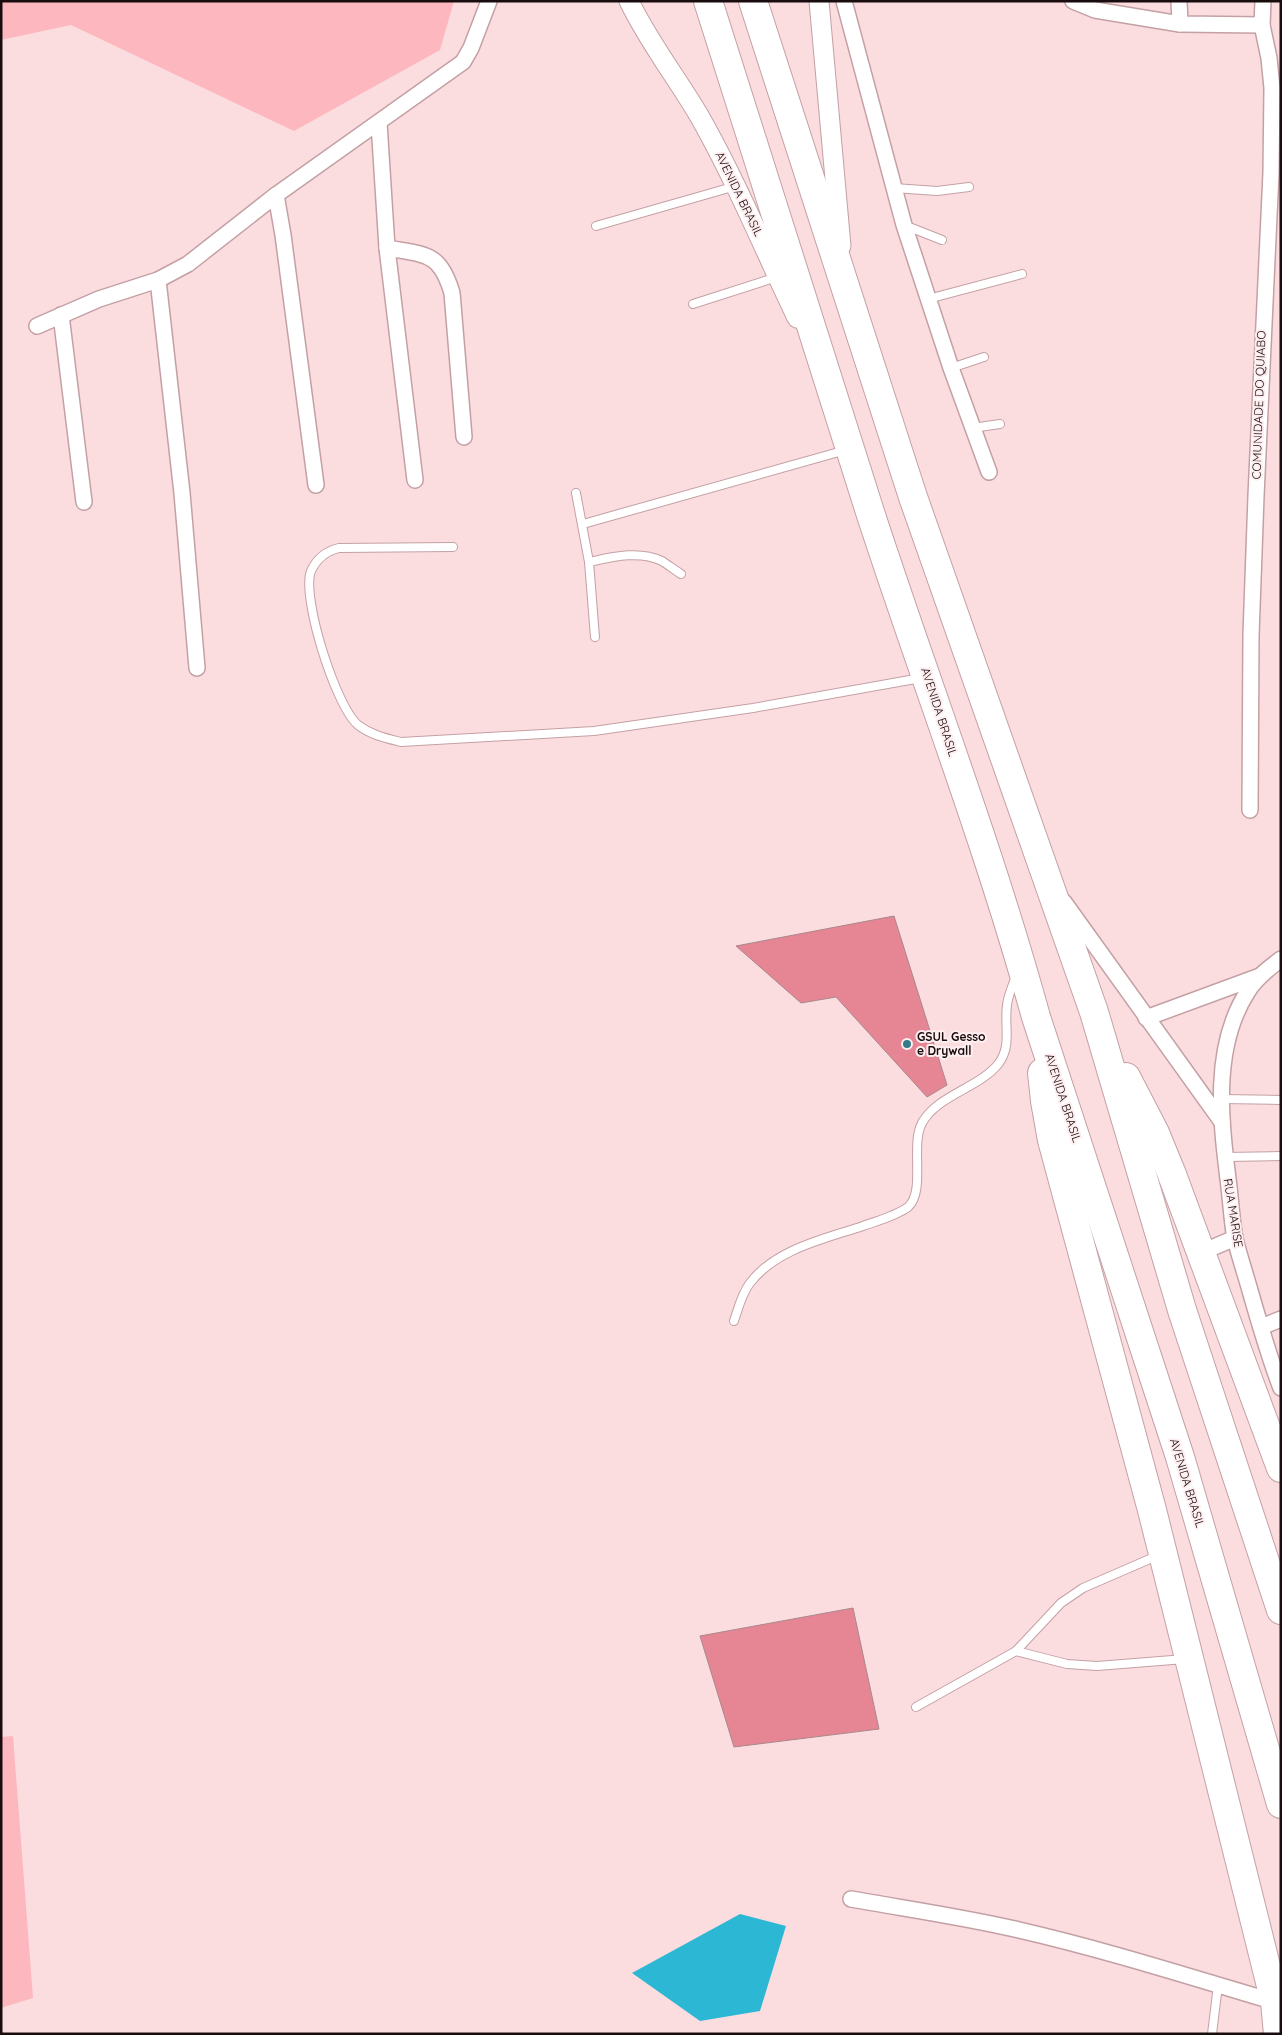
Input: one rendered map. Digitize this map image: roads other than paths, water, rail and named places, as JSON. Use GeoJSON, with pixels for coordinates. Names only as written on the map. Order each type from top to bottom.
{"type":"FeatureCollection","features":[{"type":"Feature","properties":{"kind":"highway","name":"AVENIDA BRASIL"},"geometry":{"type":"LineString","coordinates":[[708,1],[871,513],[928,677],[1021,963],[1036,1017],[1180,1458],[1281,1804]]}},
{"type":"Feature","properties":{"kind":"highway"},"geometry":{"type":"LineString","coordinates":[[753,1],[913,496],[1094,1012],[1182,1310],[1281,1610]]}},
{"type":"Feature","properties":{"kind":"highway"},"geometry":{"type":"LineString","coordinates":[[1094,1012],[1154,1133],[1281,1468]]}},
{"type":"Feature","properties":{"kind":"highway"},"geometry":{"type":"LineString","coordinates":[[1036,1017],[1045,1101],[1052,1140],[1163,1554],[1276,2002],[1278,2034]]}},
{"type":"Feature","properties":{"kind":"street"},"geometry":{"type":"LineString","coordinates":[[37,326],[60,314],[99,299],[158,280],[188,264],[276,195],[463,62],[472,48],[488,1]]}},
{"type":"Feature","properties":{"kind":"street","name":"AVENIDA BRASIL"},"geometry":{"type":"LineString","coordinates":[[629,1],[640,23],[700,117],[737,186],[834,395]]}},
{"type":"Feature","properties":{"kind":"street"},"geometry":{"type":"LineString","coordinates":[[819,1],[844,287]]}},
{"type":"Feature","properties":{"kind":"street"},"geometry":{"type":"LineString","coordinates":[[844,1],[904,225],[971,428],[989,472]]}},
{"type":"Feature","properties":{"kind":"street"},"geometry":{"type":"LineString","coordinates":[[1072,1],[1095,10],[1180,24],[1262,25]]}},
{"type":"Feature","properties":{"kind":"street"},"geometry":{"type":"LineString","coordinates":[[1179,1],[1180,24]]}},
{"type":"Feature","properties":{"kind":"street","name":"COMUNIDADE DO QUIABO"},"geometry":{"type":"LineString","coordinates":[[1250,810],[1251,634],[1272,97],[1269,58],[1262,25],[1263,1]]}},
{"type":"Feature","properties":{"kind":"street"},"geometry":{"type":"LineString","coordinates":[[379,123],[388,248],[415,480]]}},
{"type":"Feature","properties":{"kind":"street"},"geometry":{"type":"LineString","coordinates":[[276,195],[316,485]]}},
{"type":"Feature","properties":{"kind":"street"},"geometry":{"type":"LineString","coordinates":[[388,248],[432,259],[438,262],[447,274],[452,293],[464,437]]}},
{"type":"Feature","properties":{"kind":"street"},"geometry":{"type":"LineString","coordinates":[[158,280],[182,493],[197,668]]}},
{"type":"Feature","properties":{"kind":"street"},"geometry":{"type":"LineString","coordinates":[[60,314],[84,502]]}},
{"type":"Feature","properties":{"kind":"street"},"geometry":{"type":"LineString","coordinates":[[1047,877],[1222,1122]]}},
{"type":"Feature","properties":{"kind":"street"},"geometry":{"type":"LineString","coordinates":[[1146,1018],[1260,976],[1281,959]]}},
{"type":"Feature","properties":{"kind":"street","name":"RUA MARISE"},"geometry":{"type":"LineString","coordinates":[[1260,976],[1244,997],[1229,1034],[1224,1064],[1222,1122],[1235,1238],[1281,1388]]}},
{"type":"Feature","properties":{"kind":"street"},"geometry":{"type":"LineString","coordinates":[[1200,1253],[1235,1238]]}},
{"type":"Feature","properties":{"kind":"street"},"geometry":{"type":"LineString","coordinates":[[1261,1327],[1281,1319]]}},
{"type":"Feature","properties":{"kind":"street"},"geometry":{"type":"LineString","coordinates":[[851,1899],[951,1916],[1018,1930],[1090,1948],[1276,2002]]}},
{"type":"Feature","properties":{"kind":"lane"},"geometry":{"type":"LineString","coordinates":[[596,226],[737,186]]}},
{"type":"Feature","properties":{"kind":"lane"},"geometry":{"type":"LineString","coordinates":[[894,188],[937,192],[969,187]]}},
{"type":"Feature","properties":{"kind":"lane"},"geometry":{"type":"LineString","coordinates":[[904,225],[942,240]]}},
{"type":"Feature","properties":{"kind":"lane"},"geometry":{"type":"LineString","coordinates":[[928,299],[1022,274]]}},
{"type":"Feature","properties":{"kind":"lane"},"geometry":{"type":"LineString","coordinates":[[693,304],[778,277]]}},
{"type":"Feature","properties":{"kind":"lane"},"geometry":{"type":"LineString","coordinates":[[951,368],[984,357]]}},
{"type":"Feature","properties":{"kind":"lane"},"geometry":{"type":"LineString","coordinates":[[971,428],[1000,424]]}},
{"type":"Feature","properties":{"kind":"lane"},"geometry":{"type":"LineString","coordinates":[[583,524],[851,448]]}},
{"type":"Feature","properties":{"kind":"lane"},"geometry":{"type":"LineString","coordinates":[[576,493],[589,562],[595,637]]}},
{"type":"Feature","properties":{"kind":"lane"},"geometry":{"type":"LineString","coordinates":[[453,547],[339,548],[327,551],[317,560],[311,572],[309,584],[318,633],[332,681],[345,709],[357,724],[372,735],[400,742],[594,731],[753,708],[928,677]]}},
{"type":"Feature","properties":{"kind":"lane"},"geometry":{"type":"LineString","coordinates":[[589,562],[623,555],[640,556],[661,561],[681,574]]}},
{"type":"Feature","properties":{"kind":"lane"},"geometry":{"type":"LineString","coordinates":[[734,1321],[748,1284],[761,1270],[777,1258],[811,1243],[877,1221],[902,1211],[910,1205],[914,1199],[917,1148],[922,1123],[929,1113],[984,1076],[998,1064],[1005,1053],[1008,1038],[1007,1004],[1021,963]]}},
{"type":"Feature","properties":{"kind":"lane"},"geometry":{"type":"LineString","coordinates":[[1222,1099],[1281,1100]]}},
{"type":"Feature","properties":{"kind":"lane"},"geometry":{"type":"LineString","coordinates":[[1225,1157],[1281,1156]]}},
{"type":"Feature","properties":{"kind":"lane"},"geometry":{"type":"LineString","coordinates":[[916,1707],[1016,1651],[1060,1603],[1083,1588],[1163,1554]]}},
{"type":"Feature","properties":{"kind":"lane"},"geometry":{"type":"LineString","coordinates":[[1016,1651],[1067,1664],[1097,1666],[1189,1658]]}},
{"type":"Feature","properties":{"kind":"lane"},"geometry":{"type":"LineString","coordinates":[[1212,2034],[1218,1985]]}},
{"type":"Feature","properties":{"kind":"water"},"geometry":{"type":"Polygon","coordinates":[[[740,1914],[786,1926],[760,2011],[700,2021],[632,1973],[740,1914]]]}},
{"type":"Feature","properties":{"kind":"place","name":"GSUL Gesso e Drywall"},"geometry":{"type":"Point","coordinates":[907,1044]}}]}
